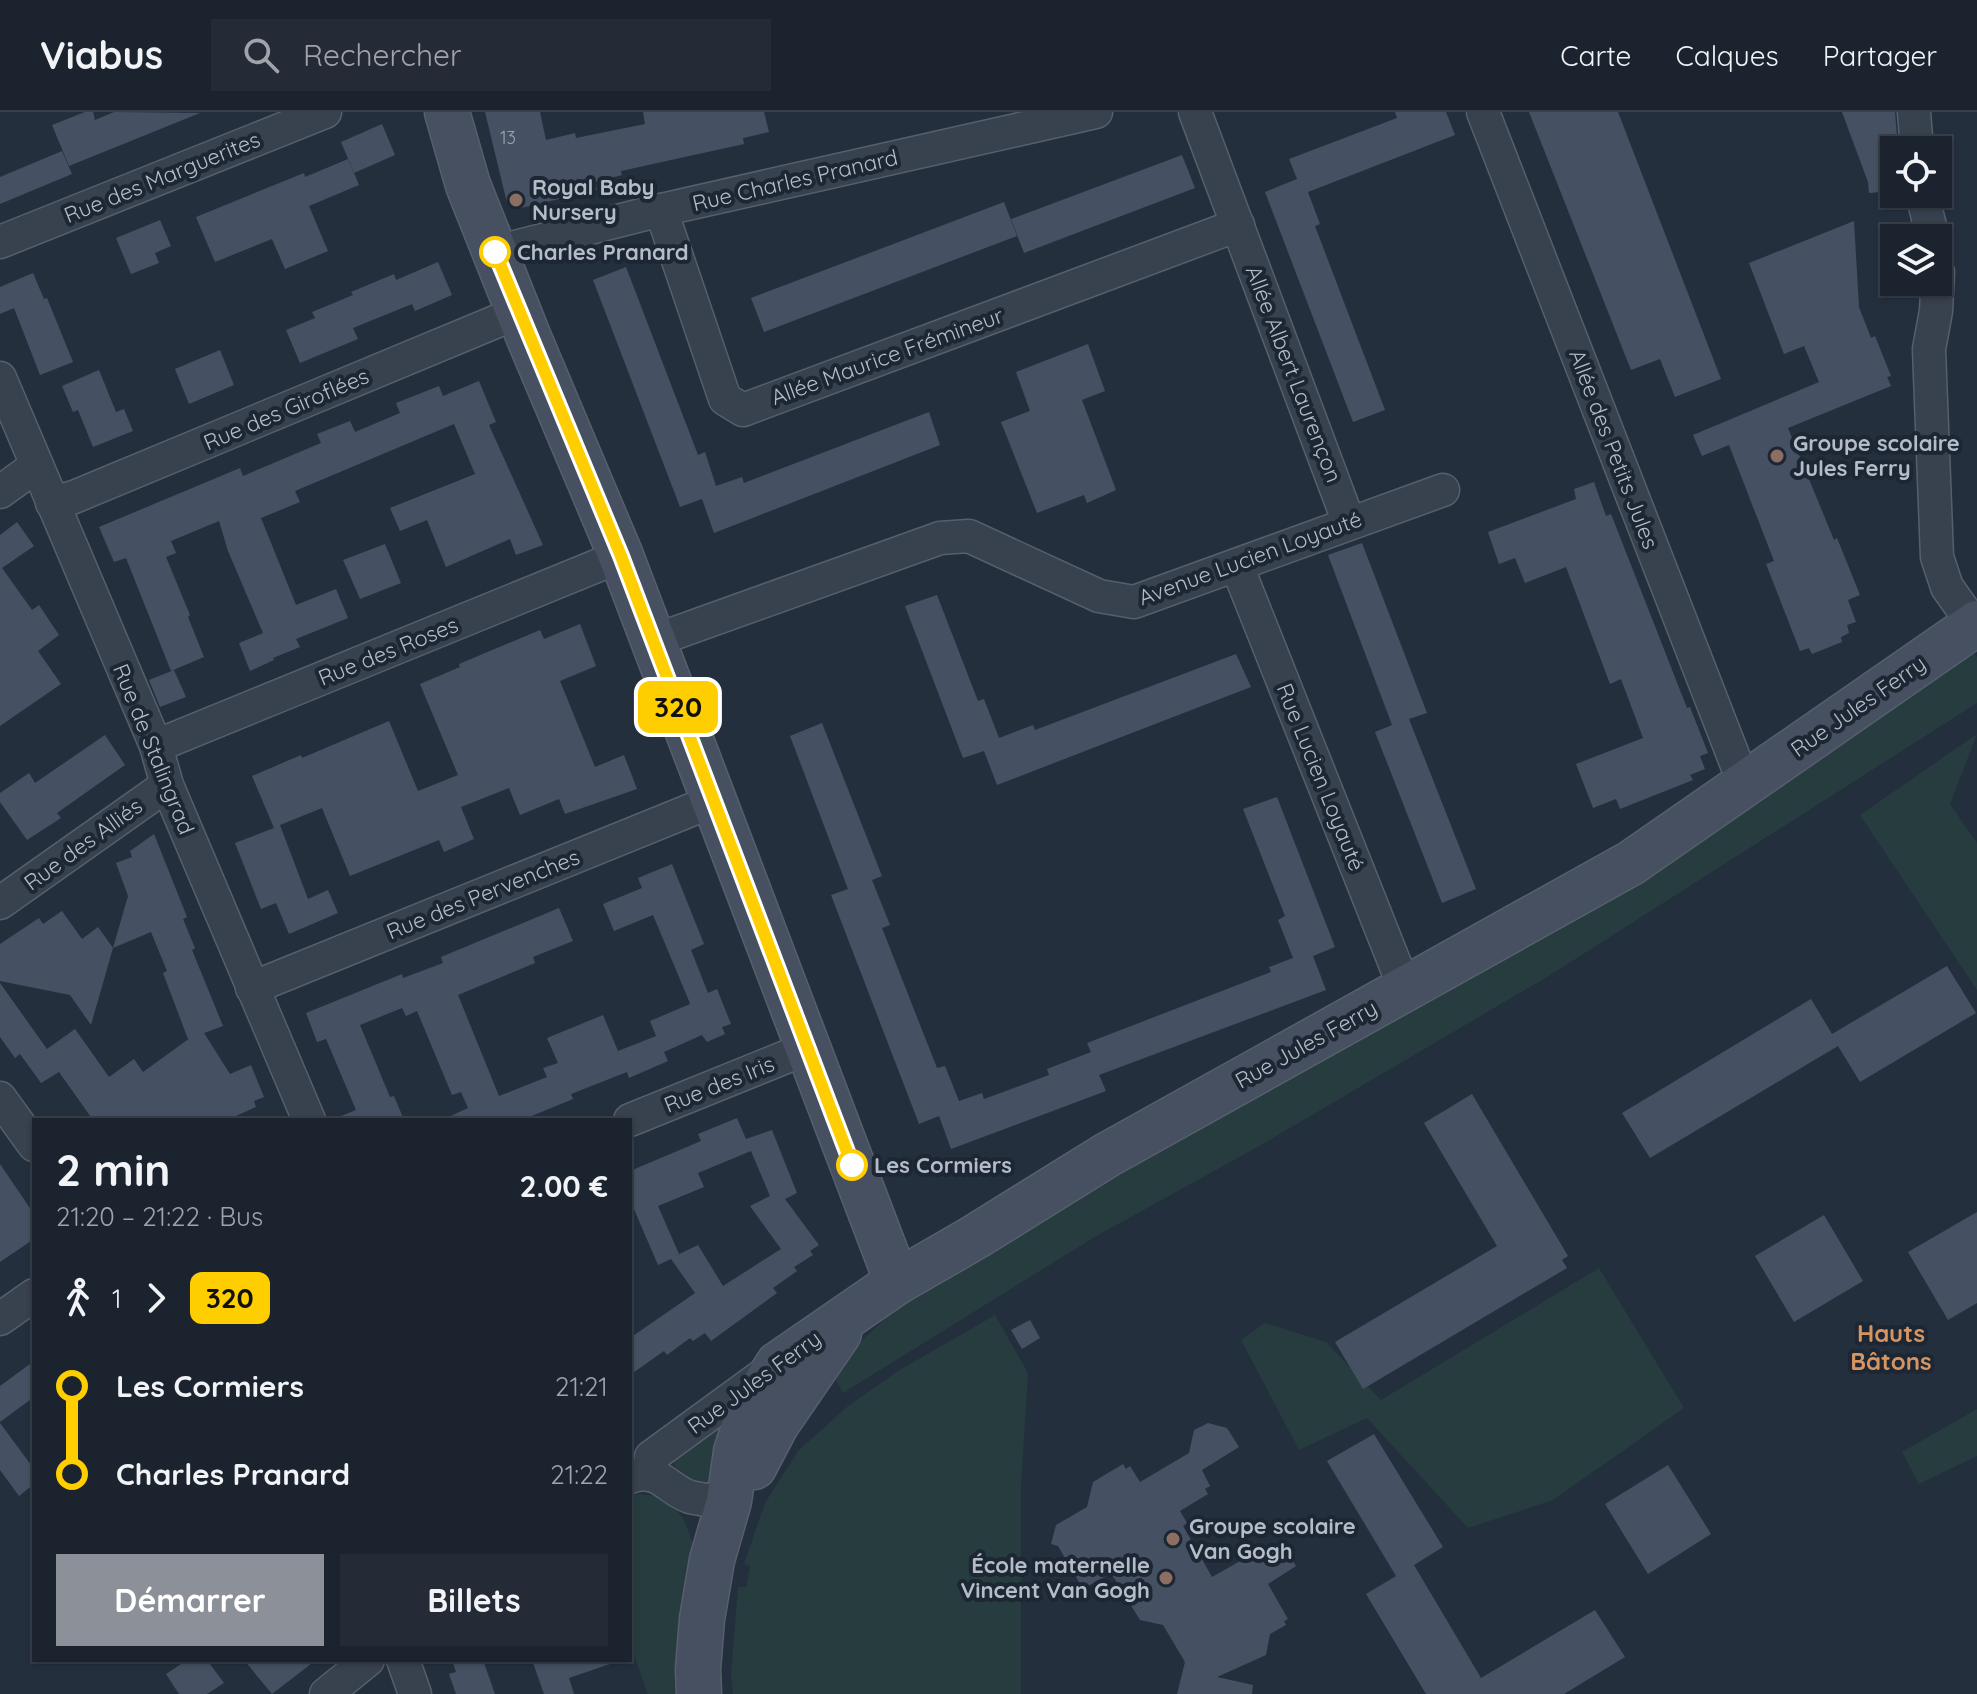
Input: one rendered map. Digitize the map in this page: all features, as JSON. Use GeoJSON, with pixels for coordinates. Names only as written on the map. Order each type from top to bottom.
{"type":"FeatureCollection","features":[{"type":"Feature","properties":{"kind":"street","name":"Rue des Marguerites"},"geometry":{"type":"LineString","coordinates":[[0,242],[325,112]]}},
{"type":"Feature","properties":{"kind":"street"},"geometry":{"type":"LineString","coordinates":[[447,112],[468,185],[621,556],[897,1282]]}},
{"type":"Feature","properties":{"kind":"street","name":"Rue Charles Pranard"},"geometry":{"type":"LineString","coordinates":[[495,252],[661,210],[1096,112]]}},
{"type":"Feature","properties":{"kind":"street","name":"Allée Albert Laurençon"},"geometry":{"type":"LineString","coordinates":[[1195,112],[1349,523]]}},
{"type":"Feature","properties":{"kind":"street","name":"Allée des Petits Jules"},"geometry":{"type":"LineString","coordinates":[[1483,112],[1745,786]]}},
{"type":"Feature","properties":{"kind":"street"},"geometry":{"type":"LineString","coordinates":[[1914,112],[1916,136]]}},
{"type":"Feature","properties":{"kind":"street","name":"Allée Maurice Frémineur"},"geometry":{"type":"LineString","coordinates":[[661,210],[725,399],[743,410],[1238,225]]}},
{"type":"Feature","properties":{"kind":"street"},"geometry":{"type":"LineString","coordinates":[[1937,296],[1929,349],[1937,557],[1947,587],[1975,624]]}},
{"type":"Feature","properties":{"kind":"street","name":"Rue des Giroflées"},"geometry":{"type":"LineString","coordinates":[[52,503],[74,497],[519,312]]}},
{"type":"Feature","properties":{"kind":"street","name":"Rue de Stalingrad"},"geometry":{"type":"LineString","coordinates":[[0,378],[156,746],[167,785],[252,988],[298,1115]]}},
{"type":"Feature","properties":{"kind":"street"},"geometry":{"type":"LineString","coordinates":[[0,492],[36,466]]}},
{"type":"Feature","properties":{"kind":"street","name":"Avenue Lucien Loyauté"},"geometry":{"type":"LineString","coordinates":[[653,641],[940,538],[969,536],[1099,596],[1134,602],[1443,490]]}},
{"type":"Feature","properties":{"kind":"street","name":"Rue des Roses"},"geometry":{"type":"LineString","coordinates":[[156,746],[621,556]]}},
{"type":"Feature","properties":{"kind":"street","name":"Rue Lucien Loyauté"},"geometry":{"type":"LineString","coordinates":[[1237,566],[1405,989]]}},
{"type":"Feature","properties":{"kind":"street","name":"Rue Jules Ferry"},"geometry":{"type":"LineString","coordinates":[[638,1476],[651,1457],[897,1282],[1107,1155],[1631,863],[1975,624]]}},
{"type":"Feature","properties":{"kind":"street","name":"Rue des Alliés"},"geometry":{"type":"LineString","coordinates":[[0,903],[167,785]]}},
{"type":"Feature","properties":{"kind":"street","name":"Rue des Pervenches"},"geometry":{"type":"LineString","coordinates":[[252,988],[713,801]]}},
{"type":"Feature","properties":{"kind":"street","name":"Rue des Iris"},"geometry":{"type":"LineString","coordinates":[[632,1119],[808,1048]]}},
{"type":"Feature","properties":{"kind":"street"},"geometry":{"type":"LineString","coordinates":[[0,1098],[32,1142]]}},
{"type":"Feature","properties":{"kind":"street"},"geometry":{"type":"LineString","coordinates":[[0,1319],[32,1296]]}},
{"type":"Feature","properties":{"kind":"street"},"geometry":{"type":"LineString","coordinates":[[708,1499],[750,1476],[776,1425],[857,1309]]}},
{"type":"Feature","properties":{"kind":"street"},"geometry":{"type":"LineString","coordinates":[[699,1694],[702,1619],[712,1560],[708,1499],[736,1452],[750,1408],[778,1364]]}},
{"type":"Feature","properties":{"kind":"street"},"geometry":{"type":"LineString","coordinates":[[638,1476],[668,1482],[708,1499]]}},
{"type":"Feature","properties":{"kind":"street"},"geometry":{"type":"LineString","coordinates":[[326,1694],[366,1662]]}},
{"type":"Feature","properties":{"kind":"street"},"geometry":{"type":"LineString","coordinates":[[404,1662],[415,1694]]}},
{"type":"Feature","properties":{"kind":"green space"},"geometry":{"type":"Polygon","coordinates":[[[1972,651],[1977,657],[1977,703],[1552,974],[1261,1145],[1093,1238],[843,1393],[830,1369],[917,1290],[1309,1067],[1972,651]]]}},
{"type":"Feature","properties":{"kind":"green space"},"geometry":{"type":"Polygon","coordinates":[[[1977,734],[1950,804],[1977,843],[1977,990],[1860,815],[1977,734]]]}},
{"type":"Feature","properties":{"kind":"green space"},"geometry":{"type":"Polygon","coordinates":[[[1599,1268],[1684,1408],[1553,1500],[1468,1528],[1367,1418],[1299,1450],[1241,1340],[1265,1323],[1326,1342],[1381,1400],[1599,1268]]]}},
{"type":"Feature","properties":{"kind":"green space"},"geometry":{"type":"Polygon","coordinates":[[[995,1315],[1028,1373],[1021,1486],[1021,1694],[733,1694],[731,1674],[738,1587],[746,1587],[750,1566],[744,1564],[765,1503],[798,1451],[848,1406],[898,1371],[995,1315]]]}},
{"type":"Feature","properties":{"kind":"green space"},"geometry":{"type":"Polygon","coordinates":[[[1977,1409],[1977,1456],[1919,1484],[1902,1452],[1977,1409]]]}},
{"type":"Feature","properties":{"kind":"green space"},"geometry":{"type":"Polygon","coordinates":[[[732,1415],[716,1487],[707,1491],[674,1466],[676,1454],[732,1415]]]}},
{"type":"Feature","properties":{"kind":"green space"},"geometry":{"type":"Polygon","coordinates":[[[632,1493],[657,1496],[673,1506],[683,1518],[694,1545],[684,1694],[648,1694],[632,1650],[632,1493]]]}},
{"type":"Feature","properties":{"kind":"building"},"geometry":{"type":"Polygon","coordinates":[[[85,112],[93,112],[95,120],[114,112],[200,113],[69,166],[52,125],[85,112]]]}},
{"type":"Feature","properties":{"kind":"building"},"geometry":{"type":"Polygon","coordinates":[[[485,112],[540,112],[546,140],[575,133],[576,138],[645,124],[643,112],[764,112],[769,132],[743,138],[744,144],[621,171],[622,175],[595,182],[597,190],[517,209],[507,203],[485,112]]]}},
{"type":"Feature","properties":{"kind":"building"},"geometry":{"type":"Polygon","coordinates":[[[1395,112],[1446,112],[1455,135],[1308,192],[1320,224],[1315,226],[1385,410],[1353,422],[1265,192],[1297,179],[1289,159],[1397,118],[1395,112]]]}},
{"type":"Feature","properties":{"kind":"building"},"geometry":{"type":"Polygon","coordinates":[[[1529,112],[1618,112],[1721,379],[1675,397],[1660,359],[1631,370],[1529,112]]]}},
{"type":"Feature","properties":{"kind":"building"},"geometry":{"type":"Polygon","coordinates":[[[1842,112],[1895,112],[1897,136],[1880,136],[1880,192],[1869,193],[1868,182],[1842,112]]]}},
{"type":"Feature","properties":{"kind":"building"},"geometry":{"type":"Polygon","coordinates":[[[382,124],[395,155],[354,173],[341,142],[382,124]]]}},
{"type":"Feature","properties":{"kind":"building"},"geometry":{"type":"Polygon","coordinates":[[[62,151],[72,174],[0,204],[0,177],[62,151]]]}},
{"type":"Feature","properties":{"kind":"building"},"geometry":{"type":"Polygon","coordinates":[[[1182,155],[1195,188],[1024,253],[1011,219],[1182,155]]]}},
{"type":"Feature","properties":{"kind":"building"},"geometry":{"type":"Polygon","coordinates":[[[348,159],[359,185],[309,206],[328,251],[285,269],[272,239],[215,262],[196,217],[304,173],[305,177],[348,159]]]}},
{"type":"Feature","properties":{"kind":"building"},"geometry":{"type":"Polygon","coordinates":[[[1004,202],[1017,236],[764,332],[751,298],[1004,202]]]}},
{"type":"Feature","properties":{"kind":"building"},"geometry":{"type":"Polygon","coordinates":[[[160,220],[171,246],[155,253],[159,263],[131,274],[116,238],[160,220]]]}},
{"type":"Feature","properties":{"kind":"building"},"geometry":{"type":"Polygon","coordinates":[[[1854,221],[1859,307],[1871,338],[1875,336],[1891,376],[1887,377],[1891,386],[1788,428],[1860,595],[1848,600],[1856,622],[1847,625],[1849,633],[1841,637],[1842,642],[1812,654],[1809,648],[1800,651],[1766,564],[1774,561],[1729,445],[1702,456],[1693,435],[1819,382],[1804,346],[1784,354],[1749,263],[1854,221]]]}},
{"type":"Feature","properties":{"kind":"building"},"geometry":{"type":"Polygon","coordinates":[[[438,262],[452,295],[415,311],[412,304],[353,328],[358,339],[300,363],[286,330],[315,318],[312,312],[353,295],[351,292],[394,274],[396,280],[438,262]]]}},
{"type":"Feature","properties":{"kind":"building"},"geometry":{"type":"Polygon","coordinates":[[[626,267],[698,455],[705,452],[716,486],[742,477],[744,483],[929,412],[940,445],[714,533],[702,499],[680,507],[593,280],[626,267]]]}},
{"type":"Feature","properties":{"kind":"building"},"geometry":{"type":"Polygon","coordinates":[[[33,273],[44,299],[47,298],[73,362],[40,375],[14,308],[0,314],[0,287],[33,273]]]}},
{"type":"Feature","properties":{"kind":"building"},"geometry":{"type":"Polygon","coordinates":[[[1088,344],[1105,391],[1082,400],[1116,490],[1087,503],[1084,495],[1037,513],[1001,422],[1030,411],[1016,372],[1088,344]]]}},
{"type":"Feature","properties":{"kind":"building"},"geometry":{"type":"Polygon","coordinates":[[[220,350],[234,385],[189,404],[175,369],[220,350]]]}},
{"type":"Feature","properties":{"kind":"building"},"geometry":{"type":"Polygon","coordinates":[[[99,370],[116,412],[124,409],[133,431],[93,447],[78,410],[73,412],[62,386],[99,370]]]}},
{"type":"Feature","properties":{"kind":"building"},"geometry":{"type":"Polygon","coordinates":[[[479,381],[496,422],[489,425],[543,545],[516,555],[510,539],[446,567],[427,520],[400,531],[390,508],[475,474],[454,424],[295,491],[300,502],[261,518],[296,605],[336,589],[348,618],[296,639],[300,647],[250,671],[239,643],[263,633],[228,551],[219,521],[171,541],[176,553],[166,557],[204,657],[171,671],[126,558],[114,562],[99,527],[240,468],[243,476],[321,443],[317,434],[350,421],[355,432],[400,413],[396,403],[439,386],[443,396],[479,381]]]}},
{"type":"Feature","properties":{"kind":"building"},"geometry":{"type":"Polygon","coordinates":[[[1594,482],[1606,516],[1611,514],[1687,708],[1690,707],[1708,753],[1700,756],[1705,769],[1690,775],[1693,780],[1620,809],[1616,799],[1593,808],[1576,764],[1643,738],[1621,679],[1610,684],[1566,567],[1525,583],[1515,558],[1499,564],[1488,532],[1576,499],[1574,489],[1594,482]]]}},
{"type":"Feature","properties":{"kind":"building"},"geometry":{"type":"Polygon","coordinates":[[[17,522],[34,546],[2,568],[32,610],[39,605],[59,635],[38,651],[61,684],[0,726],[0,535],[17,522]]]}},
{"type":"Feature","properties":{"kind":"building"},"geometry":{"type":"Polygon","coordinates":[[[1362,543],[1427,713],[1409,719],[1476,889],[1442,903],[1375,732],[1392,725],[1328,555],[1362,543]]]}},
{"type":"Feature","properties":{"kind":"building"},"geometry":{"type":"Polygon","coordinates":[[[385,544],[401,583],[360,599],[343,560],[385,544]]]}},
{"type":"Feature","properties":{"kind":"building"},"geometry":{"type":"Polygon","coordinates":[[[937,595],[978,701],[984,699],[999,738],[1033,725],[1035,730],[1236,654],[1251,687],[997,785],[984,751],[963,758],[905,606],[937,595]]]}},
{"type":"Feature","properties":{"kind":"building"},"geometry":{"type":"Polygon","coordinates":[[[580,624],[596,666],[560,681],[595,767],[624,755],[637,789],[565,814],[559,799],[520,815],[509,788],[461,807],[474,839],[444,852],[439,840],[350,876],[322,808],[280,825],[308,899],[328,890],[338,913],[289,934],[276,903],[261,909],[235,843],[274,828],[252,776],[389,721],[418,791],[458,775],[420,684],[540,630],[544,639],[580,624]]]}},
{"type":"Feature","properties":{"kind":"building"},"geometry":{"type":"Polygon","coordinates":[[[174,670],[186,697],[160,707],[149,680],[174,670]]]}},
{"type":"Feature","properties":{"kind":"building"},"geometry":{"type":"Polygon","coordinates":[[[822,723],[882,876],[872,880],[890,925],[882,928],[937,1068],[945,1066],[959,1101],[982,1093],[984,1099],[1049,1075],[1047,1069],[1091,1052],[1087,1043],[1271,972],[1269,967],[1293,958],[1278,920],[1285,916],[1243,809],[1277,797],[1335,947],[1313,956],[1326,990],[1099,1075],[1106,1091],[951,1149],[939,1116],[919,1124],[831,895],[848,889],[790,736],[822,723]]]}},
{"type":"Feature","properties":{"kind":"building"},"geometry":{"type":"Polygon","coordinates":[[[105,735],[125,765],[57,813],[61,818],[27,840],[0,802],[0,793],[29,773],[35,783],[105,735]]]}},
{"type":"Feature","properties":{"kind":"building"},"geometry":{"type":"Polygon","coordinates":[[[154,834],[187,917],[183,919],[195,948],[192,950],[223,1026],[204,1033],[230,1074],[251,1065],[264,1097],[254,1101],[256,1107],[231,1118],[92,1118],[59,1072],[41,1083],[20,1054],[15,1058],[0,1037],[0,983],[47,1049],[75,1029],[109,1077],[134,1059],[143,1072],[190,1038],[163,973],[167,971],[151,932],[113,948],[128,896],[116,863],[132,857],[130,851],[154,834]]]}},
{"type":"Feature","properties":{"kind":"building"},"geometry":{"type":"Polygon","coordinates":[[[672,864],[704,944],[691,950],[708,993],[717,989],[731,1024],[722,1027],[725,1034],[707,1042],[702,1035],[664,1052],[668,1061],[629,1078],[627,1072],[571,1094],[573,1099],[527,1118],[446,1118],[468,1108],[461,1092],[452,1095],[417,1011],[406,1016],[402,1008],[360,1025],[390,1097],[394,1096],[403,1118],[336,1118],[356,1110],[326,1039],[317,1042],[306,1013],[402,974],[403,978],[443,963],[441,957],[559,908],[573,941],[533,957],[535,963],[458,995],[499,1096],[547,1077],[543,1068],[558,1063],[547,1038],[603,1015],[618,1051],[656,1036],[650,1021],[690,1004],[689,1001],[653,915],[614,931],[603,904],[642,888],[638,878],[672,864]]]}},
{"type":"Feature","properties":{"kind":"building"},"geometry":{"type":"Polygon","coordinates":[[[62,911],[82,939],[98,927],[113,948],[91,1025],[70,995],[0,981],[0,944],[39,918],[43,924],[62,911]]]}},
{"type":"Feature","properties":{"kind":"building"},"geometry":{"type":"Polygon","coordinates":[[[1947,966],[1976,1013],[1860,1082],[1838,1046],[1650,1158],[1622,1113],[1811,999],[1832,1034],[1947,966]]]}},
{"type":"Feature","properties":{"kind":"building"},"geometry":{"type":"Polygon","coordinates":[[[1472,1094],[1568,1256],[1562,1260],[1567,1268],[1363,1389],[1335,1342],[1497,1246],[1424,1123],[1472,1094]]]}},
{"type":"Feature","properties":{"kind":"building"},"geometry":{"type":"Polygon","coordinates":[[[737,1118],[746,1139],[772,1130],[797,1193],[785,1199],[819,1245],[810,1251],[813,1255],[794,1267],[797,1271],[773,1288],[777,1293],[711,1341],[705,1333],[693,1341],[690,1338],[667,1355],[664,1351],[632,1374],[632,1337],[695,1293],[671,1259],[658,1265],[632,1205],[632,1170],[701,1141],[698,1134],[737,1118]],[[751,1151],[698,1173],[704,1187],[658,1206],[679,1254],[675,1256],[698,1245],[723,1286],[781,1249],[750,1206],[770,1196],[751,1151]]]}},
{"type":"Feature","properties":{"kind":"building"},"geometry":{"type":"Polygon","coordinates":[[[0,1164],[32,1211],[32,1240],[0,1262],[0,1164]]]}},
{"type":"Feature","properties":{"kind":"building"},"geometry":{"type":"Polygon","coordinates":[[[1977,1212],[1977,1303],[1948,1320],[1908,1252],[1977,1212]]]}},
{"type":"Feature","properties":{"kind":"building"},"geometry":{"type":"Polygon","coordinates":[[[1824,1215],[1863,1281],[1794,1322],[1755,1256],[1824,1215]]]}},
{"type":"Feature","properties":{"kind":"building"},"geometry":{"type":"Polygon","coordinates":[[[1030,1320],[1040,1338],[1022,1349],[1011,1330],[1030,1320]]]}},
{"type":"Feature","properties":{"kind":"building"},"geometry":{"type":"Polygon","coordinates":[[[32,1362],[32,1398],[0,1422],[0,1386],[32,1362]]]}},
{"type":"Feature","properties":{"kind":"building"},"geometry":{"type":"Polygon","coordinates":[[[0,1423],[32,1466],[32,1486],[19,1496],[0,1470],[0,1423]]]}},
{"type":"Feature","properties":{"kind":"building"},"geometry":{"type":"Polygon","coordinates":[[[1208,1423],[1227,1428],[1239,1447],[1202,1470],[1210,1486],[1205,1489],[1208,1494],[1180,1511],[1187,1523],[1183,1526],[1212,1577],[1265,1547],[1287,1552],[1296,1566],[1268,1584],[1288,1619],[1284,1621],[1286,1625],[1270,1634],[1266,1655],[1217,1677],[1253,1685],[1252,1694],[1177,1694],[1185,1662],[1163,1625],[1140,1620],[1111,1573],[1083,1589],[1058,1546],[1051,1544],[1056,1525],[1087,1507],[1093,1482],[1123,1464],[1126,1469],[1130,1466],[1140,1482],[1189,1453],[1194,1430],[1208,1423]]]}},
{"type":"Feature","properties":{"kind":"building"},"geometry":{"type":"Polygon","coordinates":[[[1374,1434],[1443,1547],[1414,1565],[1481,1678],[1595,1610],[1625,1657],[1564,1694],[1426,1694],[1366,1594],[1396,1576],[1327,1461],[1374,1434]]]}},
{"type":"Feature","properties":{"kind":"building"},"geometry":{"type":"Polygon","coordinates":[[[1668,1465],[1711,1534],[1648,1574],[1605,1504],[1668,1465]]]}},
{"type":"Feature","properties":{"kind":"building"},"geometry":{"type":"Polygon","coordinates":[[[184,1662],[208,1662],[224,1683],[207,1694],[179,1694],[166,1674],[184,1662]]]}},
{"type":"Feature","properties":{"kind":"building"},"geometry":{"type":"Polygon","coordinates":[[[246,1662],[313,1662],[272,1694],[246,1662]]]}},
{"type":"Feature","properties":{"kind":"building"},"geometry":{"type":"Polygon","coordinates":[[[453,1662],[484,1662],[495,1694],[456,1694],[449,1674],[456,1672],[453,1662]]]}},
{"type":"Feature","properties":{"kind":"building"},"geometry":{"type":"Polygon","coordinates":[[[533,1662],[610,1662],[569,1678],[574,1694],[544,1694],[533,1662]]]}},
{"type":"Feature","properties":{"kind":"bus line","name":"320"},"geometry":{"type":"LineString","coordinates":[[495,252],[621,556],[852,1165]]}},
{"type":"Feature","properties":{"kind":"place","name":"Royal Baby Nursery"},"geometry":{"type":"Point","coordinates":[516,200]}},
{"type":"Feature","properties":{"kind":"place","name":"Charles Pranard"},"geometry":{"type":"Point","coordinates":[495,252]}},
{"type":"Feature","properties":{"kind":"place","name":"Groupe scolaire Jules Ferry"},"geometry":{"type":"Point","coordinates":[1777,456]}},
{"type":"Feature","properties":{"kind":"place","name":"Les Cormiers"},"geometry":{"type":"Point","coordinates":[852,1165]}},
{"type":"Feature","properties":{"kind":"place","name":"Groupe scolaire Van Gogh"},"geometry":{"type":"Point","coordinates":[1173,1539]}},
{"type":"Feature","properties":{"kind":"place","name":"École maternelle Vincent Van Gogh"},"geometry":{"type":"Point","coordinates":[1166,1578]}},
{"type":"Feature","properties":{"kind":"district","name":"Hauts Bâtons"},"geometry":{"type":"Point","coordinates":[1891,1348]}}]}
